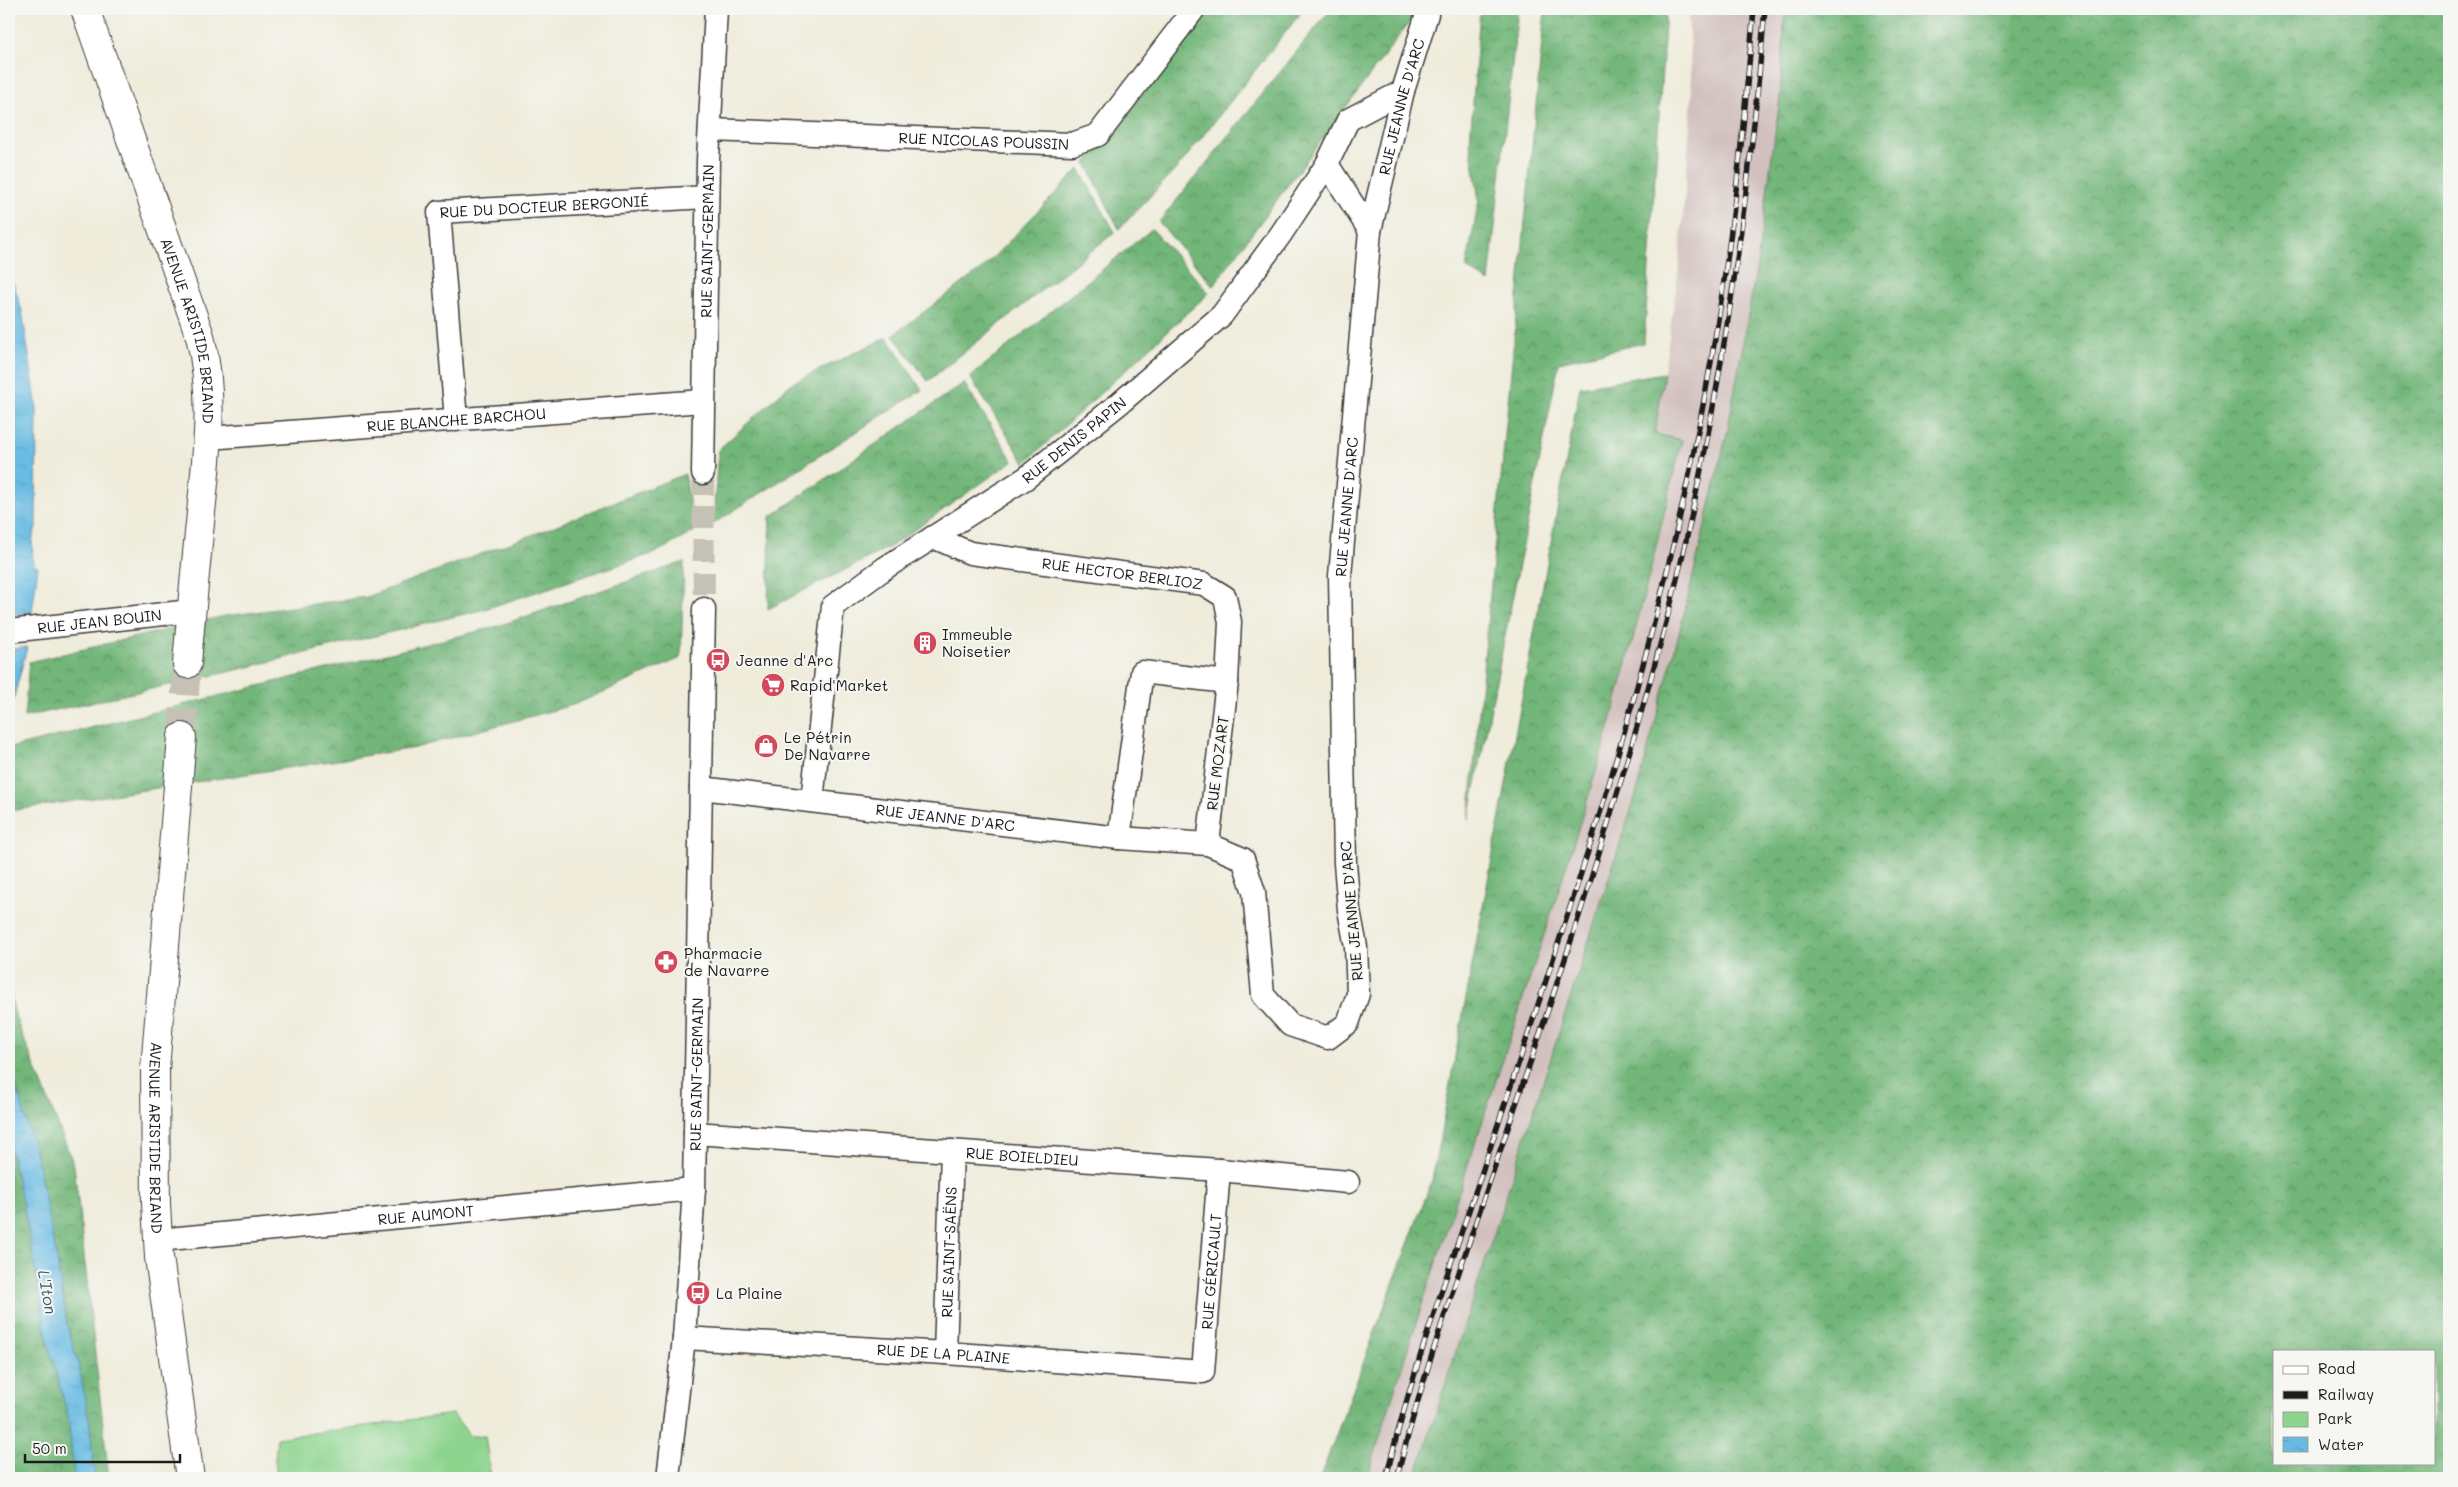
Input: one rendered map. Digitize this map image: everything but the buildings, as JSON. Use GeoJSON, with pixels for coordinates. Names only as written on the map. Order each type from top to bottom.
{"type":"FeatureCollection","features":[{"type":"Feature","properties":{"kind":"main road","name":"AVENUE ARISTIDE BRIAND"},"geometry":{"type":"LineString","coordinates":[[85,9],[200,336],[207,365],[210,399],[208,438],[187,664]]}},
{"type":"Feature","properties":{"kind":"main road","name":"AVENUE ARISTIDE BRIAND"},"geometry":{"type":"LineString","coordinates":[[182,737],[155,1069],[158,1240],[190,1478]]}},
{"type":"Feature","properties":{"kind":"street","name":"RUE SAINT-GERMAIN"},"geometry":{"type":"LineString","coordinates":[[703,473],[708,197],[716,9]]}},
{"type":"Feature","properties":{"kind":"street","name":"RUE NICOLAS POUSSIN"},"geometry":{"type":"LineString","coordinates":[[710,130],[1072,144],[1098,135],[1194,9]]}},
{"type":"Feature","properties":{"kind":"street","name":"RUE JEANNE D'ARC"},"geometry":{"type":"LineString","coordinates":[[701,788],[1119,838],[1208,844],[1243,859],[1254,892],[1263,995],[1290,1025],[1328,1038],[1348,1023],[1358,994],[1356,947],[1349,910],[1345,863],[1340,576],[1370,231],[1403,91],[1427,14]]}},
{"type":"Feature","properties":{"kind":"street","name":"RUE DENIS PAPIN"},"geometry":{"type":"LineString","coordinates":[[812,801],[833,606],[933,537],[1026,478],[1120,403],[1222,315],[1281,234],[1326,164],[1348,120],[1403,91]]}},
{"type":"Feature","properties":{"kind":"street"},"geometry":{"type":"LineString","coordinates":[[1326,164],[1370,231]]}},
{"type":"Feature","properties":{"kind":"street","name":"RUE DU DOCTEUR BERGONIÉ"},"geometry":{"type":"LineString","coordinates":[[456,420],[439,212],[708,197]]}},
{"type":"Feature","properties":{"kind":"street","name":"RUE BLANCHE BARCHOU"},"geometry":{"type":"LineString","coordinates":[[208,438],[703,401]]}},
{"type":"Feature","properties":{"kind":"street","name":"RUE HECTOR BERLIOZ"},"geometry":{"type":"LineString","coordinates":[[933,537],[970,553],[1204,584],[1225,597],[1230,622],[1227,682]]}},
{"type":"Feature","properties":{"kind":"street","name":"RUE SAINT-GERMAIN"},"geometry":{"type":"LineString","coordinates":[[668,1478],[684,1338],[694,1189],[704,609]]}},
{"type":"Feature","properties":{"kind":"street","name":"RUE JEAN BOUIN"},"geometry":{"type":"LineString","coordinates":[[9,631],[191,611]]}},
{"type":"Feature","properties":{"kind":"street"},"geometry":{"type":"LineString","coordinates":[[1119,838],[1142,672],[1227,682]]}},
{"type":"Feature","properties":{"kind":"street","name":"RUE MOZART"},"geometry":{"type":"LineString","coordinates":[[1208,844],[1227,682]]}},
{"type":"Feature","properties":{"kind":"street","name":"RUE BOIELDIEU"},"geometry":{"type":"LineString","coordinates":[[694,1133],[1219,1170],[1348,1182]]}},
{"type":"Feature","properties":{"kind":"street","name":"RUE SAINT-SAËNS"},"geometry":{"type":"LineString","coordinates":[[945,1353],[952,1151]]}},
{"type":"Feature","properties":{"kind":"street","name":"RUE GÉRICAULT"},"geometry":{"type":"LineString","coordinates":[[1203,1372],[1219,1170]]}},
{"type":"Feature","properties":{"kind":"street","name":"RUE AUMONT"},"geometry":{"type":"LineString","coordinates":[[158,1240],[694,1189]]}},
{"type":"Feature","properties":{"kind":"street","name":"RUE DE LA PLAINE"},"geometry":{"type":"LineString","coordinates":[[684,1338],[945,1353],[1203,1372]]}},
{"type":"Feature","properties":{"kind":"shaded area"},"geometry":{"type":"Polygon","coordinates":[[[1688,9],[1785,9],[1780,98],[1757,265],[1727,433],[1684,614],[1636,794],[1415,1478],[1367,1478],[1407,1349],[1592,786],[1641,606],[1682,440],[1655,434],[1679,267],[1692,97],[1688,9]]]}},
{"type":"Feature","properties":{"kind":"green space"},"geometry":{"type":"Polygon","coordinates":[[[1212,9],[1304,9],[1179,166],[1119,229],[1086,163],[1212,9]]]}},
{"type":"Feature","properties":{"kind":"green space"},"geometry":{"type":"Polygon","coordinates":[[[1331,9],[1419,9],[1213,286],[1159,222],[1331,9]]]}},
{"type":"Feature","properties":{"kind":"green space"},"geometry":{"type":"Polygon","coordinates":[[[1480,9],[1518,9],[1489,282],[1466,268],[1479,200],[1470,143],[1480,9]]]}},
{"type":"Feature","properties":{"kind":"green space"},"geometry":{"type":"Polygon","coordinates":[[[1545,9],[1666,9],[1644,343],[1559,362],[1469,819],[1545,9]]]}},
{"type":"Feature","properties":{"kind":"green space"},"geometry":{"type":"Polygon","coordinates":[[[1785,9],[2449,9],[2449,1478],[1415,1478],[1636,794],[1684,614],[1727,433],[1757,265],[1780,98],[1785,9]]]}},
{"type":"Feature","properties":{"kind":"green space"},"geometry":{"type":"Polygon","coordinates":[[[1079,169],[1115,232],[928,381],[893,335],[983,268],[1079,169]]]}},
{"type":"Feature","properties":{"kind":"green space"},"geometry":{"type":"Polygon","coordinates":[[[1152,229],[1209,293],[1025,463],[970,377],[1152,229]]]}},
{"type":"Feature","properties":{"kind":"green space"},"geometry":{"type":"Polygon","coordinates":[[[887,337],[922,390],[713,524],[718,450],[792,383],[887,337]]]}},
{"type":"Feature","properties":{"kind":"green space"},"geometry":{"type":"Polygon","coordinates":[[[1664,373],[1655,434],[1682,440],[1628,658],[1591,788],[1367,1478],[1320,1478],[1432,1180],[1580,387],[1664,373]]]}},
{"type":"Feature","properties":{"kind":"green space"},"geometry":{"type":"Polygon","coordinates":[[[964,383],[1013,461],[890,547],[768,609],[770,517],[964,383]]]}},
{"type":"Feature","properties":{"kind":"green space"},"geometry":{"type":"Polygon","coordinates":[[[685,474],[694,532],[655,553],[485,609],[228,672],[24,717],[29,662],[225,616],[366,597],[537,533],[685,474]]]}},
{"type":"Feature","properties":{"kind":"green space"},"geometry":{"type":"Polygon","coordinates":[[[684,562],[681,658],[576,704],[415,748],[9,811],[10,748],[495,627],[684,562]]]}},
{"type":"Feature","properties":{"kind":"green space"},"geometry":{"type":"Polygon","coordinates":[[[9,986],[16,1019],[74,1165],[109,1478],[9,1478],[9,986]]]}},
{"type":"Feature","properties":{"kind":"green space"},"geometry":{"type":"Polygon","coordinates":[[[453,1414],[470,1436],[485,1436],[491,1478],[277,1478],[275,1459],[277,1438],[453,1414]]]}},
{"type":"Feature","properties":{"kind":"water"},"geometry":{"type":"Polygon","coordinates":[[[9,269],[22,311],[37,408],[36,527],[32,541],[33,566],[38,566],[32,612],[9,615],[9,269]]]}},
{"type":"Feature","properties":{"kind":"water"},"geometry":{"type":"Polygon","coordinates":[[[27,647],[12,705],[9,705],[9,650],[27,647]]]}},
{"type":"Feature","properties":{"kind":"water","name":"L'Iton"},"geometry":{"type":"Polygon","coordinates":[[[9,1062],[36,1154],[57,1259],[67,1324],[79,1367],[90,1425],[95,1478],[74,1478],[68,1416],[48,1343],[27,1224],[9,1143],[9,1062]]]}},
{"type":"Feature","properties":{"kind":"tunnel"},"geometry":{"type":"LineString","coordinates":[[703,473],[704,609]]}},
{"type":"Feature","properties":{"kind":"tunnel"},"geometry":{"type":"LineString","coordinates":[[182,737],[187,664]]}},
{"type":"Feature","properties":{"kind":"railway"},"geometry":{"type":"LineString","coordinates":[[1386,1478],[1395,1441],[1428,1331],[1601,810],[1640,678],[1674,544],[1702,410],[1725,274],[1745,109],[1754,9]]}},
{"type":"Feature","properties":{"kind":"railway"},"geometry":{"type":"LineString","coordinates":[[1397,1478],[1437,1339],[1582,908],[1642,711],[1669,612],[1699,479],[1724,345],[1744,211],[1765,9]]}},
{"type":"Feature","properties":{"kind":"place","name":"Immeuble Noisetier"},"geometry":{"type":"Point","coordinates":[925,643]}},
{"type":"Feature","properties":{"kind":"place","name":"Jeanne d'Arc"},"geometry":{"type":"Point","coordinates":[718,660]}},
{"type":"Feature","properties":{"kind":"place","name":"Rapid'Market"},"geometry":{"type":"Point","coordinates":[773,685]}},
{"type":"Feature","properties":{"kind":"place","name":"Le Pétrin De Navarre"},"geometry":{"type":"Point","coordinates":[766,746]}},
{"type":"Feature","properties":{"kind":"place","name":"Pharmacie de Navarre"},"geometry":{"type":"Point","coordinates":[666,962]}},
{"type":"Feature","properties":{"kind":"place","name":"La Plaine"},"geometry":{"type":"Point","coordinates":[698,1293]}}]}
